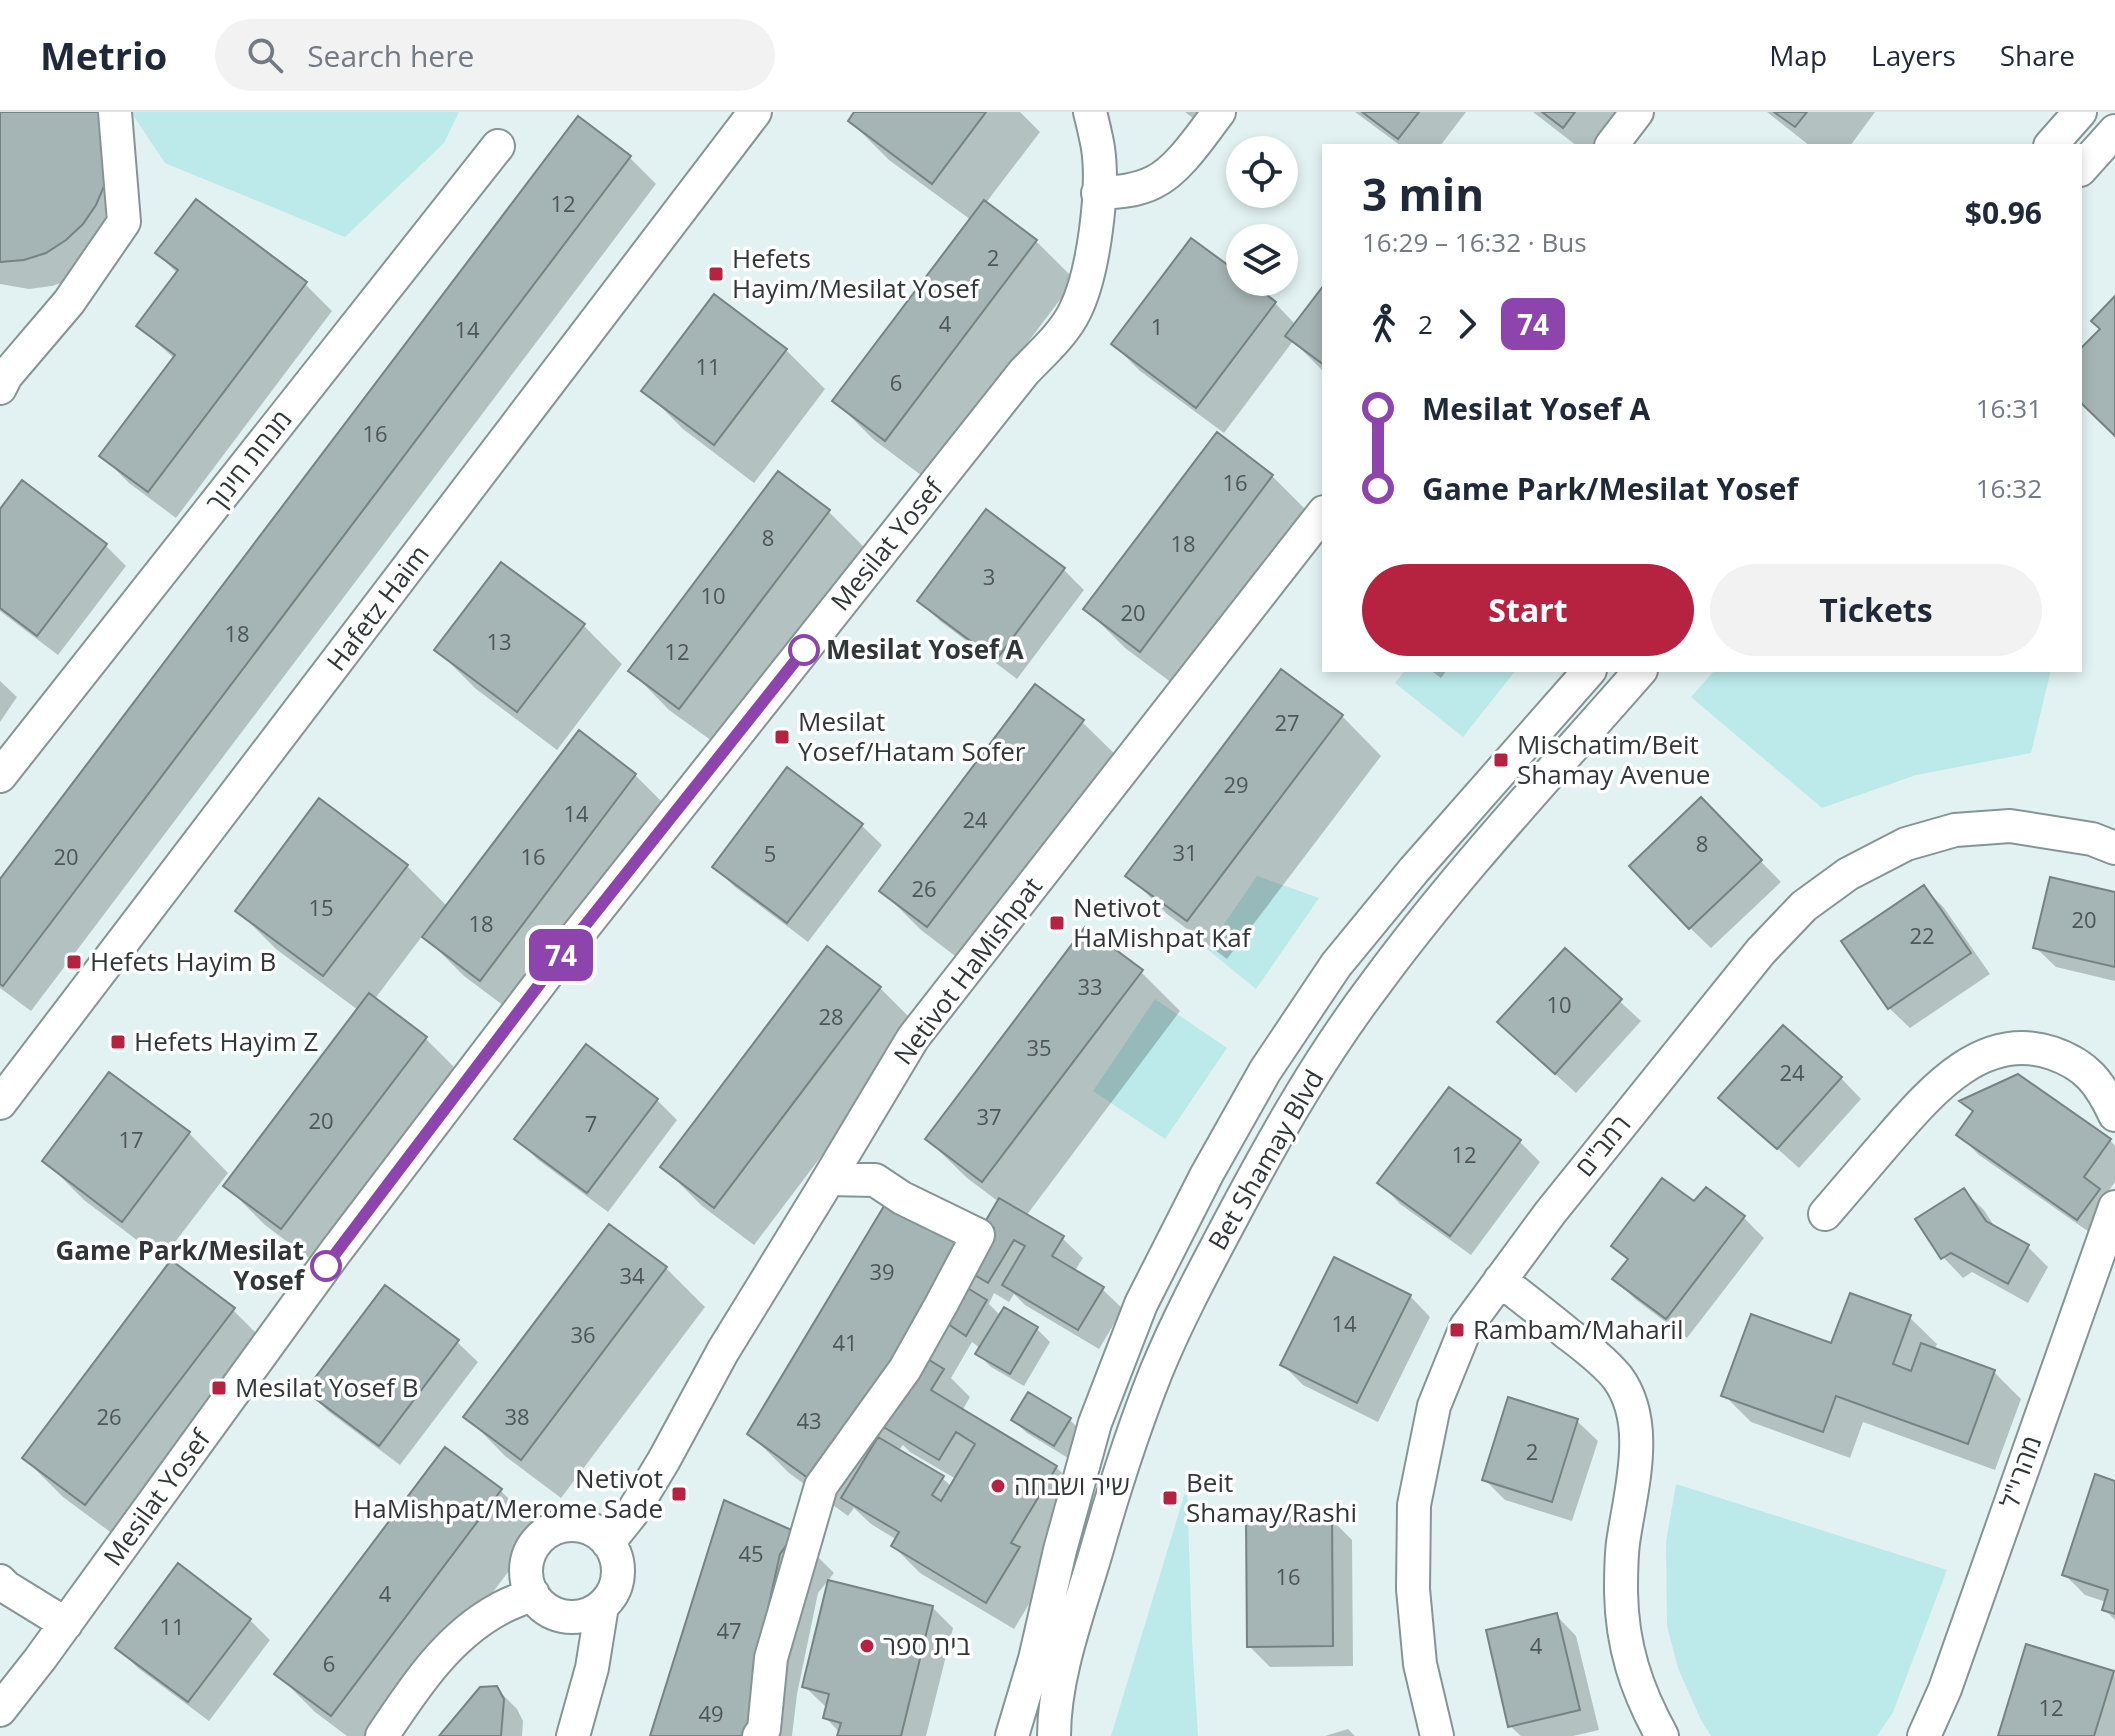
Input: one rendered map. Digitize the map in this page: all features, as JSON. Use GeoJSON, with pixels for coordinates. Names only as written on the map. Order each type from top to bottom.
{"type":"FeatureCollection","features":[{"type":"Feature","properties":{"kind":"street"},"geometry":{"type":"LineString","coordinates":[[0,388],[6,376],[69,302],[124,222],[115,112]]}},
{"type":"Feature","properties":{"kind":"street","name":"Hafetz Haim"},"geometry":{"type":"LineString","coordinates":[[0,1103],[755,112]]}},
{"type":"Feature","properties":{"kind":"street","name":"Mesilat Yosef"},"geometry":{"type":"LineString","coordinates":[[0,1710],[66,1624],[336,1251],[551,969],[1024,372],[1054,341],[1075,313],[1087,282],[1095,239],[1098,151],[1090,112]]}},
{"type":"Feature","properties":{"kind":"street"},"geometry":{"type":"LineString","coordinates":[[1098,193],[1128,191],[1156,182],[1185,157],[1219,112]]}},
{"type":"Feature","properties":{"kind":"street"},"geometry":{"type":"LineString","coordinates":[[1613,144],[1637,112]]}},
{"type":"Feature","properties":{"kind":"street"},"geometry":{"type":"LineString","coordinates":[[2052,144],[2080,112]]}},
{"type":"Feature","properties":{"kind":"street"},"geometry":{"type":"LineString","coordinates":[[2082,168],[2115,131]]}},
{"type":"Feature","properties":{"kind":"street","name":"מנחת חינוך"},"geometry":{"type":"LineString","coordinates":[[0,776],[498,146]]}},
{"type":"Feature","properties":{"kind":"street","name":"Netivot HaMishpat"},"geometry":{"type":"LineString","coordinates":[[608,1543],[632,1513],[723,1351],[920,1027],[1322,515]]}},
{"type":"Feature","properties":{"kind":"street","name":"Bet Shamay Blvd"},"geometry":{"type":"LineString","coordinates":[[1054,1736],[1049,1661],[1060,1550],[1095,1423],[1141,1304],[1207,1174],[1265,1071],[1336,965],[1396,891],[1588,672]]}},
{"type":"Feature","properties":{"kind":"street","name":"Bet Shamay Blvd"},"geometry":{"type":"LineString","coordinates":[[1012,1736],[1049,1661],[1157,1371],[1201,1275],[1284,1123],[1339,1034],[1406,943],[1639,672]]}},
{"type":"Feature","properties":{"kind":"street","name":"רמב\"ם"},"geometry":{"type":"LineString","coordinates":[[1437,1736],[1420,1664],[1413,1589],[1414,1505],[1434,1406],[1466,1327],[1569,1189],[1761,951],[1804,906],[1848,874],[1906,844],[1955,830],[2010,826],[2092,839],[2115,848]]}},
{"type":"Feature","properties":{"kind":"street"},"geometry":{"type":"LineString","coordinates":[[1825,1214],[1928,1094],[1954,1073],[1998,1051],[2022,1048],[2066,1058],[2090,1073],[2103,1090],[2115,1115]]}},
{"type":"Feature","properties":{"kind":"street"},"geometry":{"type":"LineString","coordinates":[[759,1736],[764,1729],[771,1658],[821,1486],[905,1369],[978,1235],[902,1198],[875,1180],[829,1179]]}},
{"type":"Feature","properties":{"kind":"street","name":"מהרי\"ל"},"geometry":{"type":"LineString","coordinates":[[1924,1736],[1945,1689],[2108,1247],[2115,1207]]}},
{"type":"Feature","properties":{"kind":"street"},"geometry":{"type":"LineString","coordinates":[[1500,1280],[1592,1352],[1618,1378],[1632,1407],[1635,1471],[1623,1545],[1623,1631],[1631,1668],[1647,1710],[1662,1736]]}},
{"type":"Feature","properties":{"kind":"street"},"geometry":{"type":"LineString","coordinates":[[572,1525],[588,1527],[608,1543],[618,1564],[618,1580],[602,1606],[573,1616],[557,1614],[543,1607],[533,1594],[526,1565],[531,1550],[542,1536],[556,1527],[572,1525]]}},
{"type":"Feature","properties":{"kind":"street"},"geometry":{"type":"LineString","coordinates":[[0,1581],[66,1624]]}},
{"type":"Feature","properties":{"kind":"street"},"geometry":{"type":"LineString","coordinates":[[382,1736],[417,1683],[466,1631],[499,1609],[533,1594]]}},
{"type":"Feature","properties":{"kind":"street"},"geometry":{"type":"LineString","coordinates":[[573,1736],[592,1668],[602,1606]]}},
{"type":"Feature","properties":{"kind":"shaded area"},"geometry":{"type":"Polygon","coordinates":[[[131,112],[459,112],[444,143],[345,237],[165,163],[131,112]]]}},
{"type":"Feature","properties":{"kind":"shaded area"},"geometry":{"type":"Polygon","coordinates":[[[1403,672],[1514,672],[1463,737],[1395,683],[1403,672]]]}},
{"type":"Feature","properties":{"kind":"shaded area"},"geometry":{"type":"Polygon","coordinates":[[[1713,672],[2051,672],[2031,753],[1916,775],[1822,808],[1691,697],[1713,672]]]}},
{"type":"Feature","properties":{"kind":"shaded area"},"geometry":{"type":"Polygon","coordinates":[[[1257,876],[1319,898],[1256,989],[1207,949],[1257,876]]]}},
{"type":"Feature","properties":{"kind":"shaded area"},"geometry":{"type":"Polygon","coordinates":[[[1155,999],[1227,1048],[1165,1139],[1093,1091],[1155,999]]]}},
{"type":"Feature","properties":{"kind":"shaded area"},"geometry":{"type":"Polygon","coordinates":[[[1676,1484],[1947,1570],[1893,1712],[1877,1736],[1711,1736],[1678,1668],[1667,1626],[1666,1542],[1676,1484]]]}},
{"type":"Feature","properties":{"kind":"shaded area"},"geometry":{"type":"Polygon","coordinates":[[[1187,1486],[1198,1736],[1111,1736],[1187,1486]]]}},
{"type":"Feature","properties":{"kind":"building"},"geometry":{"type":"Polygon","coordinates":[[[0,112],[99,112],[108,161],[105,184],[96,205],[83,224],[66,240],[46,253],[24,260],[0,262],[0,112]]]}},
{"type":"Feature","properties":{"kind":"building"},"geometry":{"type":"Polygon","coordinates":[[[854,112],[986,112],[932,184],[848,121],[854,112]]]}},
{"type":"Feature","properties":{"kind":"building"},"geometry":{"type":"Polygon","coordinates":[[[1362,112],[1419,112],[1398,139],[1362,112]]]}},
{"type":"Feature","properties":{"kind":"building"},"geometry":{"type":"Polygon","coordinates":[[[1542,112],[1575,112],[1563,128],[1542,112]]]}},
{"type":"Feature","properties":{"kind":"building"},"geometry":{"type":"Polygon","coordinates":[[[1774,112],[1807,112],[1795,127],[1774,112]]]}},
{"type":"Feature","properties":{"kind":"building"},"geometry":{"type":"Polygon","coordinates":[[[578,116],[631,156],[3,986],[0,984],[0,879],[578,116]]]}},
{"type":"Feature","properties":{"kind":"building"},"geometry":{"type":"Polygon","coordinates":[[[196,199],[307,282],[148,492],[99,456],[175,355],[136,326],[178,270],[155,253],[196,199]]]}},
{"type":"Feature","properties":{"kind":"building"},"geometry":{"type":"Polygon","coordinates":[[[984,200],[1037,240],[885,441],[832,401],[984,200]]]}},
{"type":"Feature","properties":{"kind":"building"},"geometry":{"type":"Polygon","coordinates":[[[1191,238],[1226,264],[1226,296],[1268,296],[1276,302],[1196,408],[1111,344],[1191,238]]]}},
{"type":"Feature","properties":{"kind":"building"},"geometry":{"type":"Polygon","coordinates":[[[1322,288],[1322,364],[1285,336],[1322,288]]]}},
{"type":"Feature","properties":{"kind":"building"},"geometry":{"type":"Polygon","coordinates":[[[714,294],[787,349],[714,445],[641,391],[714,294]]]}},
{"type":"Feature","properties":{"kind":"building"},"geometry":{"type":"Polygon","coordinates":[[[2115,296],[2115,436],[2082,404],[2082,347],[2100,329],[2091,321],[2115,296]]]}},
{"type":"Feature","properties":{"kind":"building"},"geometry":{"type":"Polygon","coordinates":[[[1217,432],[1273,475],[1140,652],[1083,609],[1217,432]]]}},
{"type":"Feature","properties":{"kind":"building"},"geometry":{"type":"Polygon","coordinates":[[[778,471],[830,510],[679,709],[628,671],[778,471]]]}},
{"type":"Feature","properties":{"kind":"building"},"geometry":{"type":"Polygon","coordinates":[[[22,480],[107,544],[37,636],[0,608],[0,509],[22,480]]]}},
{"type":"Feature","properties":{"kind":"building"},"geometry":{"type":"Polygon","coordinates":[[[986,509],[1065,568],[996,660],[917,601],[986,509]]]}},
{"type":"Feature","properties":{"kind":"building"},"geometry":{"type":"Polygon","coordinates":[[[501,562],[585,624],[517,712],[434,650],[501,562]]]}},
{"type":"Feature","properties":{"kind":"building"},"geometry":{"type":"Polygon","coordinates":[[[1281,669],[1343,715],[1187,921],[1125,876],[1281,669]]]}},
{"type":"Feature","properties":{"kind":"building"},"geometry":{"type":"Polygon","coordinates":[[[1035,684],[1084,720],[927,927],[879,891],[1035,684]]]}},
{"type":"Feature","properties":{"kind":"building"},"geometry":{"type":"Polygon","coordinates":[[[579,730],[636,774],[480,981],[422,937],[579,730]]]}},
{"type":"Feature","properties":{"kind":"building"},"geometry":{"type":"Polygon","coordinates":[[[787,767],[863,824],[787,923],[712,867],[787,767]]]}},
{"type":"Feature","properties":{"kind":"building"},"geometry":{"type":"Polygon","coordinates":[[[1701,797],[1762,860],[1689,929],[1629,866],[1701,797]]]}},
{"type":"Feature","properties":{"kind":"building"},"geometry":{"type":"Polygon","coordinates":[[[319,798],[408,865],[323,976],[235,911],[319,798]]]}},
{"type":"Feature","properties":{"kind":"building"},"geometry":{"type":"Polygon","coordinates":[[[2050,877],[2115,892],[2115,967],[2033,948],[2050,877]]]}},
{"type":"Feature","properties":{"kind":"building"},"geometry":{"type":"Polygon","coordinates":[[[1924,885],[1971,953],[1888,1009],[1841,941],[1924,885]]]}},
{"type":"Feature","properties":{"kind":"building"},"geometry":{"type":"Polygon","coordinates":[[[1085,927],[1143,970],[982,1182],[925,1139],[1085,927]]]}},
{"type":"Feature","properties":{"kind":"building"},"geometry":{"type":"Polygon","coordinates":[[[827,946],[881,987],[714,1208],[660,1167],[827,946]]]}},
{"type":"Feature","properties":{"kind":"building"},"geometry":{"type":"Polygon","coordinates":[[[1565,948],[1622,999],[1555,1074],[1497,1022],[1565,948]]]}},
{"type":"Feature","properties":{"kind":"building"},"geometry":{"type":"Polygon","coordinates":[[[369,993],[427,1037],[281,1229],[223,1186],[369,993]]]}},
{"type":"Feature","properties":{"kind":"building"},"geometry":{"type":"Polygon","coordinates":[[[1783,1025],[1842,1077],[1777,1149],[1718,1098],[1783,1025]]]}},
{"type":"Feature","properties":{"kind":"building"},"geometry":{"type":"Polygon","coordinates":[[[586,1044],[658,1099],[587,1193],[514,1139],[586,1044]]]}},
{"type":"Feature","properties":{"kind":"building"},"geometry":{"type":"Polygon","coordinates":[[[109,1072],[190,1132],[122,1222],[42,1161],[109,1072]]]}},
{"type":"Feature","properties":{"kind":"building"},"geometry":{"type":"Polygon","coordinates":[[[2018,1074],[2111,1139],[2084,1177],[2100,1189],[2077,1220],[1956,1135],[1973,1111],[1959,1101],[2018,1074]]]}},
{"type":"Feature","properties":{"kind":"building"},"geometry":{"type":"Polygon","coordinates":[[[1449,1087],[1521,1140],[1450,1236],[1377,1183],[1449,1087]]]}},
{"type":"Feature","properties":{"kind":"building"},"geometry":{"type":"Polygon","coordinates":[[[1662,1178],[1694,1201],[1706,1187],[1745,1216],[1666,1319],[1612,1279],[1628,1259],[1611,1246],[1662,1178]]]}},
{"type":"Feature","properties":{"kind":"building"},"geometry":{"type":"Polygon","coordinates":[[[1964,1188],[1986,1221],[2029,1245],[2008,1284],[1951,1253],[1941,1259],[1915,1219],[1964,1188]]]}},
{"type":"Feature","properties":{"kind":"building"},"geometry":{"type":"Polygon","coordinates":[[[999,1198],[1064,1236],[1052,1256],[1104,1287],[1078,1330],[1002,1285],[1025,1246],[1014,1240],[988,1283],[968,1271],[994,1228],[985,1222],[999,1198]]]}},
{"type":"Feature","properties":{"kind":"building"},"geometry":{"type":"Polygon","coordinates":[[[887,1201],[961,1245],[902,1356],[808,1478],[747,1434],[887,1201]]]}},
{"type":"Feature","properties":{"kind":"building"},"geometry":{"type":"Polygon","coordinates":[[[609,1224],[667,1267],[521,1460],[463,1417],[609,1224]]]}},
{"type":"Feature","properties":{"kind":"building"},"geometry":{"type":"Polygon","coordinates":[[[1334,1257],[1411,1295],[1357,1403],[1280,1365],[1334,1257]]]}},
{"type":"Feature","properties":{"kind":"building"},"geometry":{"type":"Polygon","coordinates":[[[171,1260],[235,1308],[85,1505],[22,1458],[171,1260]]]}},
{"type":"Feature","properties":{"kind":"building"},"geometry":{"type":"Polygon","coordinates":[[[961,1284],[987,1300],[966,1336],[942,1320],[961,1284]]]}},
{"type":"Feature","properties":{"kind":"building"},"geometry":{"type":"Polygon","coordinates":[[[385,1285],[459,1340],[379,1446],[305,1391],[385,1285]]]}},
{"type":"Feature","properties":{"kind":"building"},"geometry":{"type":"Polygon","coordinates":[[[1850,1293],[1911,1315],[1893,1364],[1911,1371],[1921,1343],[1995,1370],[1968,1444],[1836,1396],[1823,1432],[1721,1396],[1751,1314],[1831,1343],[1850,1293]]]}},
{"type":"Feature","properties":{"kind":"building"},"geometry":{"type":"Polygon","coordinates":[[[1004,1307],[1038,1327],[1010,1374],[975,1354],[1004,1307]]]}},
{"type":"Feature","properties":{"kind":"building","name":"שיר ושבחה"},"geometry":{"type":"Polygon","coordinates":[[[921,1355],[944,1369],[931,1390],[1057,1466],[1011,1543],[1020,1547],[986,1603],[891,1546],[899,1532],[841,1498],[878,1437],[944,1476],[932,1495],[941,1501],[975,1444],[956,1432],[939,1460],[880,1425],[921,1355]]]}},
{"type":"Feature","properties":{"kind":"building"},"geometry":{"type":"Polygon","coordinates":[[[1028,1392],[1071,1418],[1054,1446],[1011,1420],[1028,1392]]]}},
{"type":"Feature","properties":{"kind":"building"},"geometry":{"type":"Polygon","coordinates":[[[1508,1397],[1578,1419],[1552,1502],[1482,1480],[1508,1397]]]}},
{"type":"Feature","properties":{"kind":"building"},"geometry":{"type":"Polygon","coordinates":[[[445,1447],[502,1489],[331,1716],[274,1674],[445,1447]]]}},
{"type":"Feature","properties":{"kind":"building"},"geometry":{"type":"Polygon","coordinates":[[[2095,1474],[2115,1481],[2115,1614],[2102,1610],[2108,1590],[2062,1575],[2095,1474]]]}},
{"type":"Feature","properties":{"kind":"building"},"geometry":{"type":"Polygon","coordinates":[[[724,1500],[796,1532],[780,1554],[758,1654],[749,1736],[650,1736],[724,1500]]]}},
{"type":"Feature","properties":{"kind":"building"},"geometry":{"type":"Polygon","coordinates":[[[1332,1517],[1333,1646],[1247,1647],[1246,1518],[1332,1517]]]}},
{"type":"Feature","properties":{"kind":"building"},"geometry":{"type":"Polygon","coordinates":[[[178,1563],[251,1619],[188,1702],[115,1648],[178,1563]]]}},
{"type":"Feature","properties":{"kind":"building","name":"בית ספר"},"geometry":{"type":"Polygon","coordinates":[[[828,1580],[933,1606],[901,1736],[837,1736],[841,1723],[823,1718],[829,1694],[802,1687],[828,1580]]]}},
{"type":"Feature","properties":{"kind":"building"},"geometry":{"type":"Polygon","coordinates":[[[1557,1613],[1580,1710],[1508,1727],[1486,1630],[1557,1613]]]}},
{"type":"Feature","properties":{"kind":"building"},"geometry":{"type":"Polygon","coordinates":[[[2026,1644],[2114,1671],[2094,1736],[1998,1736],[2026,1644]]]}},
{"type":"Feature","properties":{"kind":"building"},"geometry":{"type":"Polygon","coordinates":[[[497,1686],[504,1699],[501,1736],[439,1736],[480,1687],[497,1686]]]}},
{"type":"Feature","properties":{"kind":"bus line","name":"74"},"geometry":{"type":"LineString","coordinates":[[326,1266],[560,957],[804,650]]}},
{"type":"Feature","properties":{"kind":"place","name":"Hefets Hayim/Mesilat Yosef"},"geometry":{"type":"Point","coordinates":[716,274]}},
{"type":"Feature","properties":{"kind":"place","name":"Mesilat Yosef A"},"geometry":{"type":"Point","coordinates":[804,650]}},
{"type":"Feature","properties":{"kind":"place","name":"Mesilat Yosef/Hatam Sofer"},"geometry":{"type":"Point","coordinates":[782,737]}},
{"type":"Feature","properties":{"kind":"place","name":"Mischatim/Beit Shamay Avenue"},"geometry":{"type":"Point","coordinates":[1501,760]}},
{"type":"Feature","properties":{"kind":"place","name":"Netivot HaMishpat Kaf"},"geometry":{"type":"Point","coordinates":[1057,923]}},
{"type":"Feature","properties":{"kind":"place","name":"Hefets Hayim B"},"geometry":{"type":"Point","coordinates":[74,962]}},
{"type":"Feature","properties":{"kind":"place","name":"Hefets Hayim Z"},"geometry":{"type":"Point","coordinates":[118,1042]}},
{"type":"Feature","properties":{"kind":"place","name":"Game Park/Mesilat Yosef"},"geometry":{"type":"Point","coordinates":[326,1266]}},
{"type":"Feature","properties":{"kind":"place","name":"Rambam/Maharil"},"geometry":{"type":"Point","coordinates":[1457,1330]}},
{"type":"Feature","properties":{"kind":"place","name":"Mesilat Yosef B"},"geometry":{"type":"Point","coordinates":[219,1388]}},
{"type":"Feature","properties":{"kind":"place","name":"שיר ושבחה"},"geometry":{"type":"Point","coordinates":[998,1486]}},
{"type":"Feature","properties":{"kind":"place","name":"Netivot HaMishpat/Merome Sade"},"geometry":{"type":"Point","coordinates":[679,1494]}},
{"type":"Feature","properties":{"kind":"place","name":"Beit Shamay/Rashi"},"geometry":{"type":"Point","coordinates":[1170,1498]}},
{"type":"Feature","properties":{"kind":"place","name":"בית ספר"},"geometry":{"type":"Point","coordinates":[867,1646]}}]}
